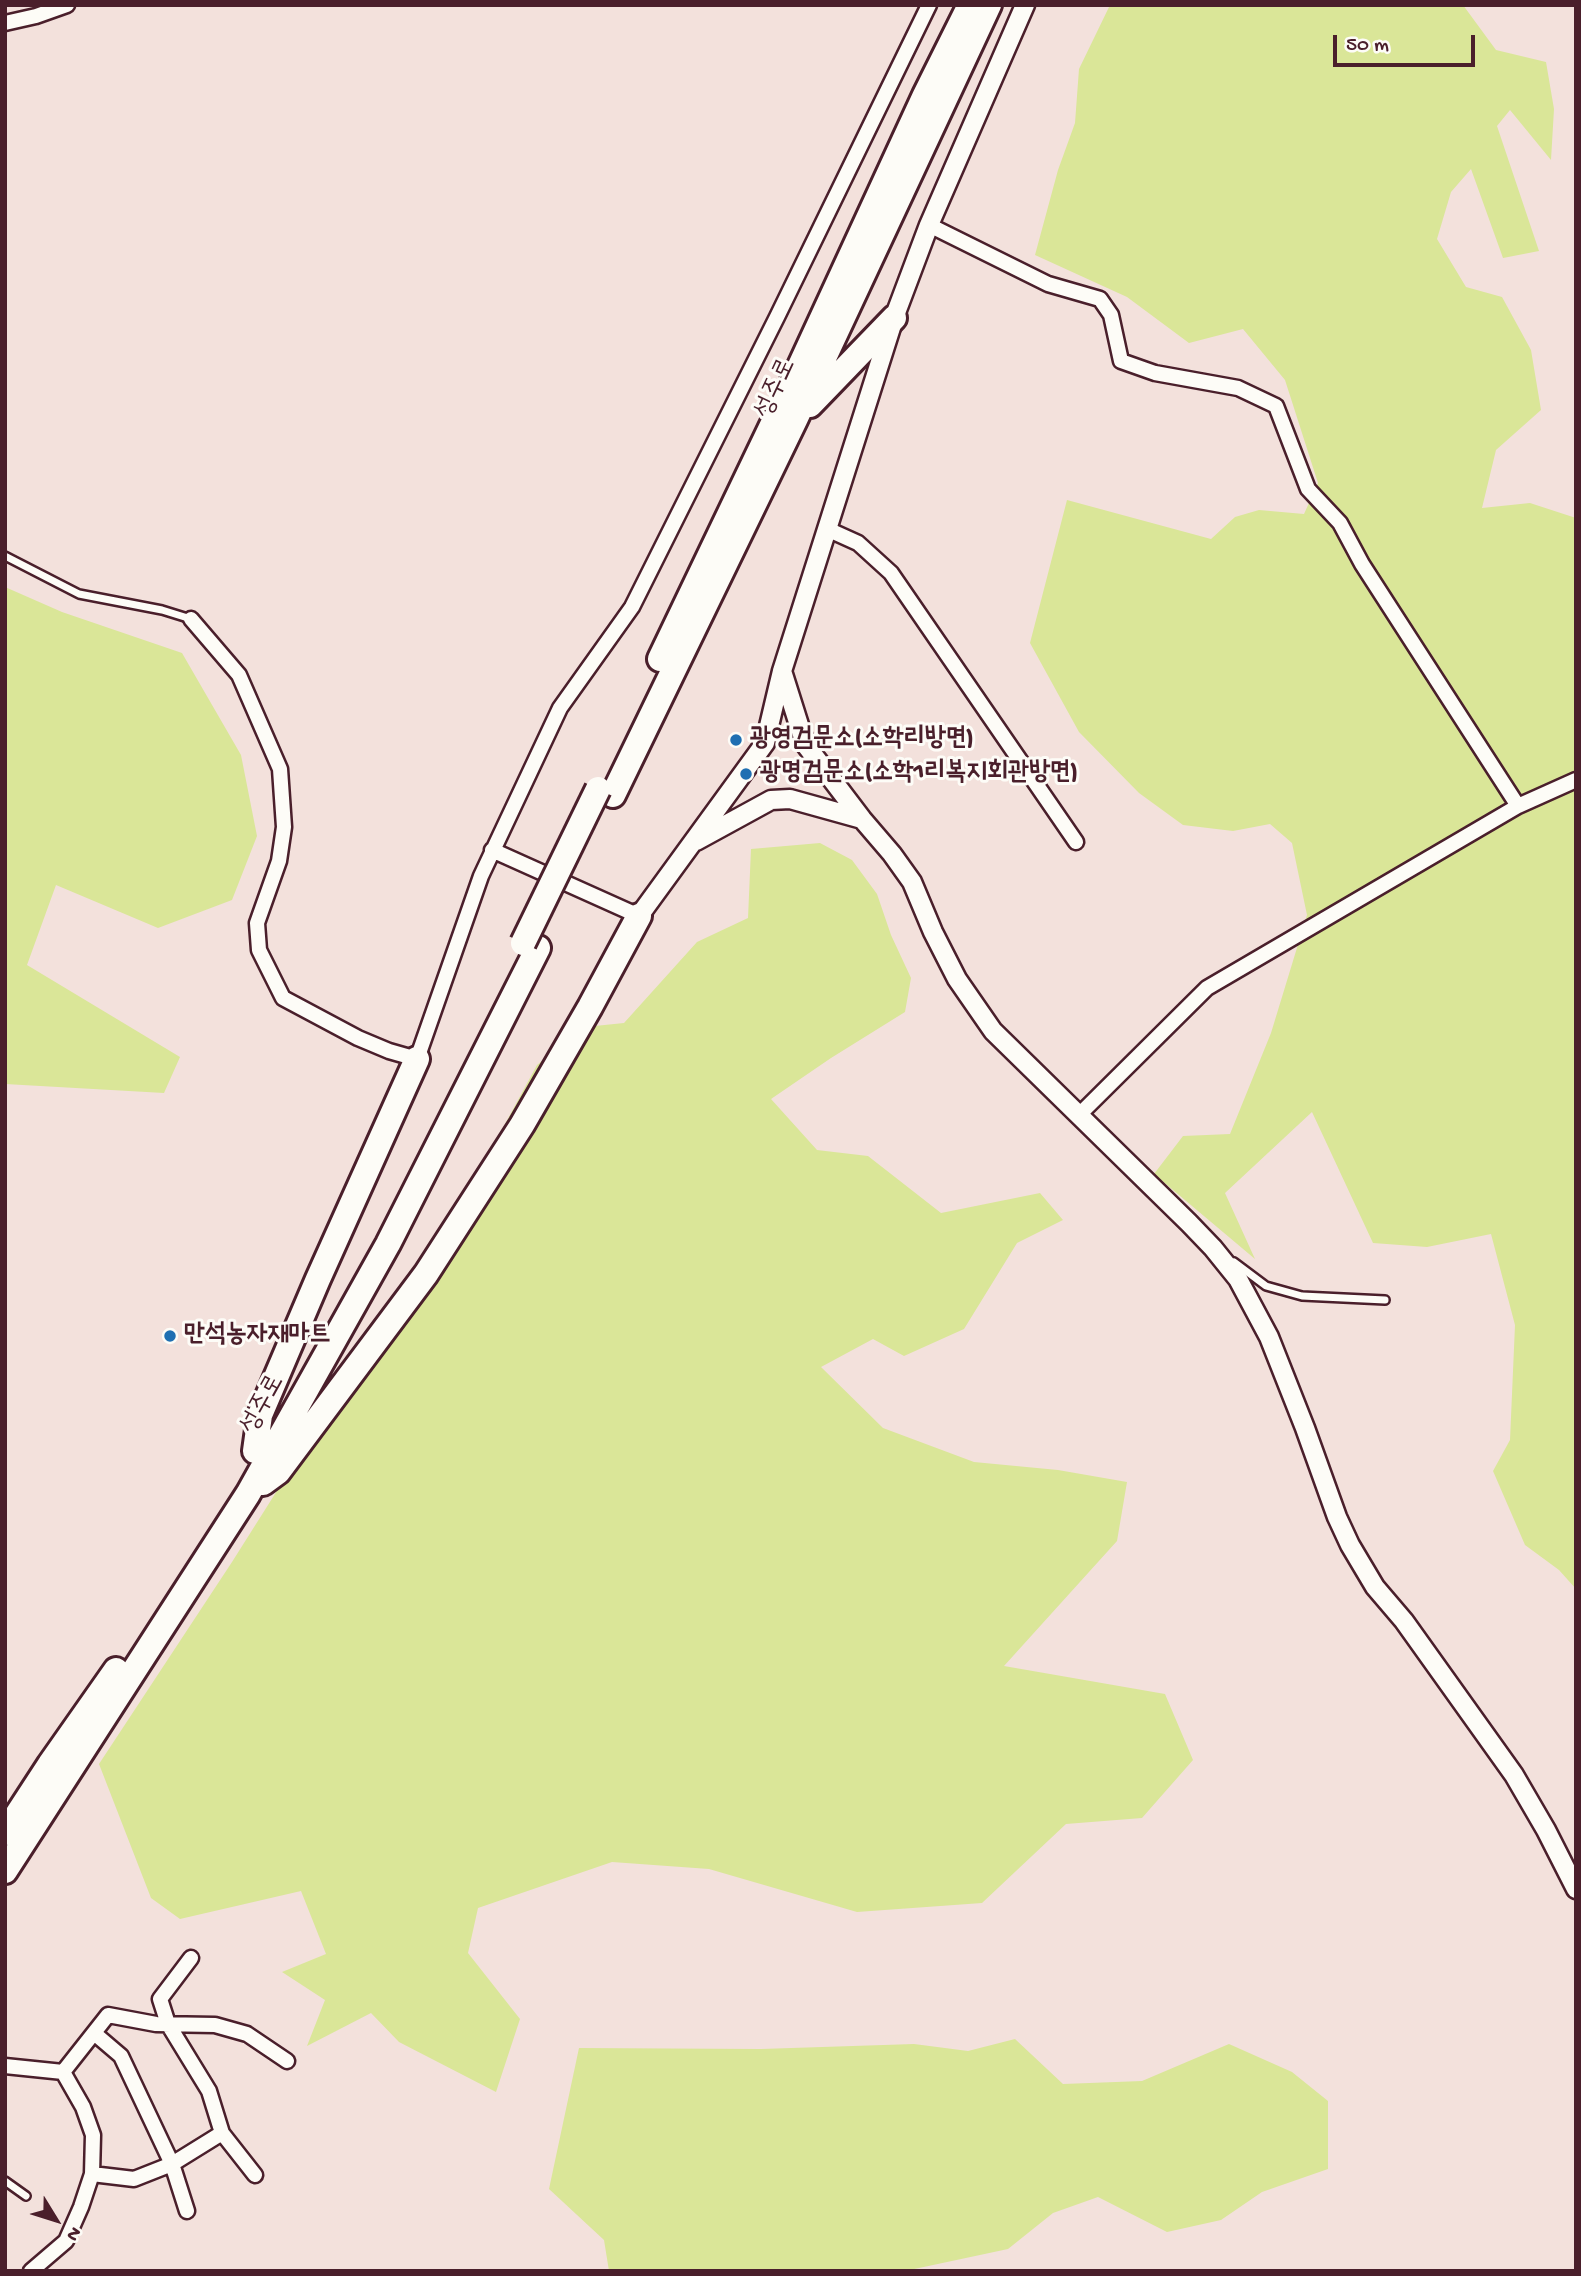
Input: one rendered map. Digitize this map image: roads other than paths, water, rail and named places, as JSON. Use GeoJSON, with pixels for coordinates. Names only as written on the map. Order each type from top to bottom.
{"type":"FeatureCollection","features":[{"type":"Feature","properties":{"kind":"highway","name":"성주로"},"geometry":{"type":"LineString","coordinates":[[605,792],[925,95],[970,5]]}},
{"type":"Feature","properties":{"kind":"highway","name":"성주로"},"geometry":{"type":"LineString","coordinates":[[605,792],[795,420],[989,5]]}},
{"type":"Feature","properties":{"kind":"highway"},"geometry":{"type":"LineString","coordinates":[[795,420],[894,318]]}},
{"type":"Feature","properties":{"kind":"highway"},"geometry":{"type":"LineString","coordinates":[[531,946],[605,792]]}},
{"type":"Feature","properties":{"kind":"highway"},"geometry":{"type":"LineString","coordinates":[[248,1494],[278,1472],[426,1274],[522,1125],[639,916]]}},
{"type":"Feature","properties":{"kind":"highway","name":"성주로"},"geometry":{"type":"LineString","coordinates":[[5,1833],[149,1622],[255,1451],[337,1310],[466,1061],[531,946]]}},
{"type":"Feature","properties":{"kind":"highway","name":"성주로"},"geometry":{"type":"LineString","coordinates":[[5,1871],[248,1494],[388,1244],[531,946]]}},
{"type":"Feature","properties":{"kind":"highway"},"geometry":{"type":"LineString","coordinates":[[255,1451],[260,1415],[417,1059]]}},
{"type":"Feature","properties":{"kind":"street"},"geometry":{"type":"LineString","coordinates":[[5,23],[67,5]]}},
{"type":"Feature","properties":{"kind":"street"},"geometry":{"type":"LineString","coordinates":[[191,618],[239,675],[280,769],[284,827],[279,861],[257,923],[259,950],[283,998],[358,1038],[388,1051],[417,1059],[492,850],[560,708],[632,607],[929,5]]}},
{"type":"Feature","properties":{"kind":"street"},"geometry":{"type":"LineString","coordinates":[[492,850],[639,916],[765,743],[782,671],[894,318],[929,225],[1025,5]]}},
{"type":"Feature","properties":{"kind":"street"},"geometry":{"type":"LineString","coordinates":[[929,225],[1048,284],[1100,299],[1111,315],[1121,361],[1155,373],[1238,388],[1276,406],[1308,489],[1340,523],[1362,564],[1518,806]]}},
{"type":"Feature","properties":{"kind":"street"},"geometry":{"type":"LineString","coordinates":[[827,529],[858,543],[891,573],[1076,842]]}},
{"type":"Feature","properties":{"kind":"street"},"geometry":{"type":"LineString","coordinates":[[782,671],[805,744],[912,882],[957,979],[993,1031],[1213,1248],[1238,1279],[1269,1337],[1350,1545],[1376,1587],[1405,1621],[1514,1775],[1576,1889]]}},
{"type":"Feature","properties":{"kind":"street"},"geometry":{"type":"LineString","coordinates":[[1080,1114],[1207,988],[1518,806],[1576,780]]}},
{"type":"Feature","properties":{"kind":"street"},"geometry":{"type":"LineString","coordinates":[[692,843],[771,800],[790,799],[862,819]]}},
{"type":"Feature","properties":{"kind":"street"},"geometry":{"type":"LineString","coordinates":[[191,1958],[160,1999],[168,2024],[209,2091],[222,2133],[255,2175]]}},
{"type":"Feature","properties":{"kind":"street"},"geometry":{"type":"LineString","coordinates":[[62,2072],[108,2015],[156,2024],[215,2025],[247,2034],[287,2061]]}},
{"type":"Feature","properties":{"kind":"street"},"geometry":{"type":"LineString","coordinates":[[94,2033],[121,2056],[172,2164],[187,2211]]}},
{"type":"Feature","properties":{"kind":"street"},"geometry":{"type":"LineString","coordinates":[[5,2066],[62,2072]]}},
{"type":"Feature","properties":{"kind":"street"},"geometry":{"type":"LineString","coordinates":[[31,2271],[66,2241],[92,2174],[93,2135],[83,2106],[62,2072]]}},
{"type":"Feature","properties":{"kind":"street"},"geometry":{"type":"LineString","coordinates":[[92,2174],[134,2179],[172,2164],[222,2133]]}},
{"type":"Feature","properties":{"kind":"lane"},"geometry":{"type":"LineString","coordinates":[[5,556],[79,594],[191,618]]}},
{"type":"Feature","properties":{"kind":"lane"},"geometry":{"type":"LineString","coordinates":[[1213,1248],[1266,1286],[1302,1296],[1385,1300]]}},
{"type":"Feature","properties":{"kind":"lane"},"geometry":{"type":"LineString","coordinates":[[5,2181],[26,2196]]}},
{"type":"Feature","properties":{"kind":"place","name":"광영검문소(소학리방면)"},"geometry":{"type":"Point","coordinates":[736,740]}},
{"type":"Feature","properties":{"kind":"place","name":"광명검문소(소학1리복지회관방면)"},"geometry":{"type":"Point","coordinates":[746,774]}},
{"type":"Feature","properties":{"kind":"place","name":"만석농자재마트"},"geometry":{"type":"Point","coordinates":[170,1336]}}]}
